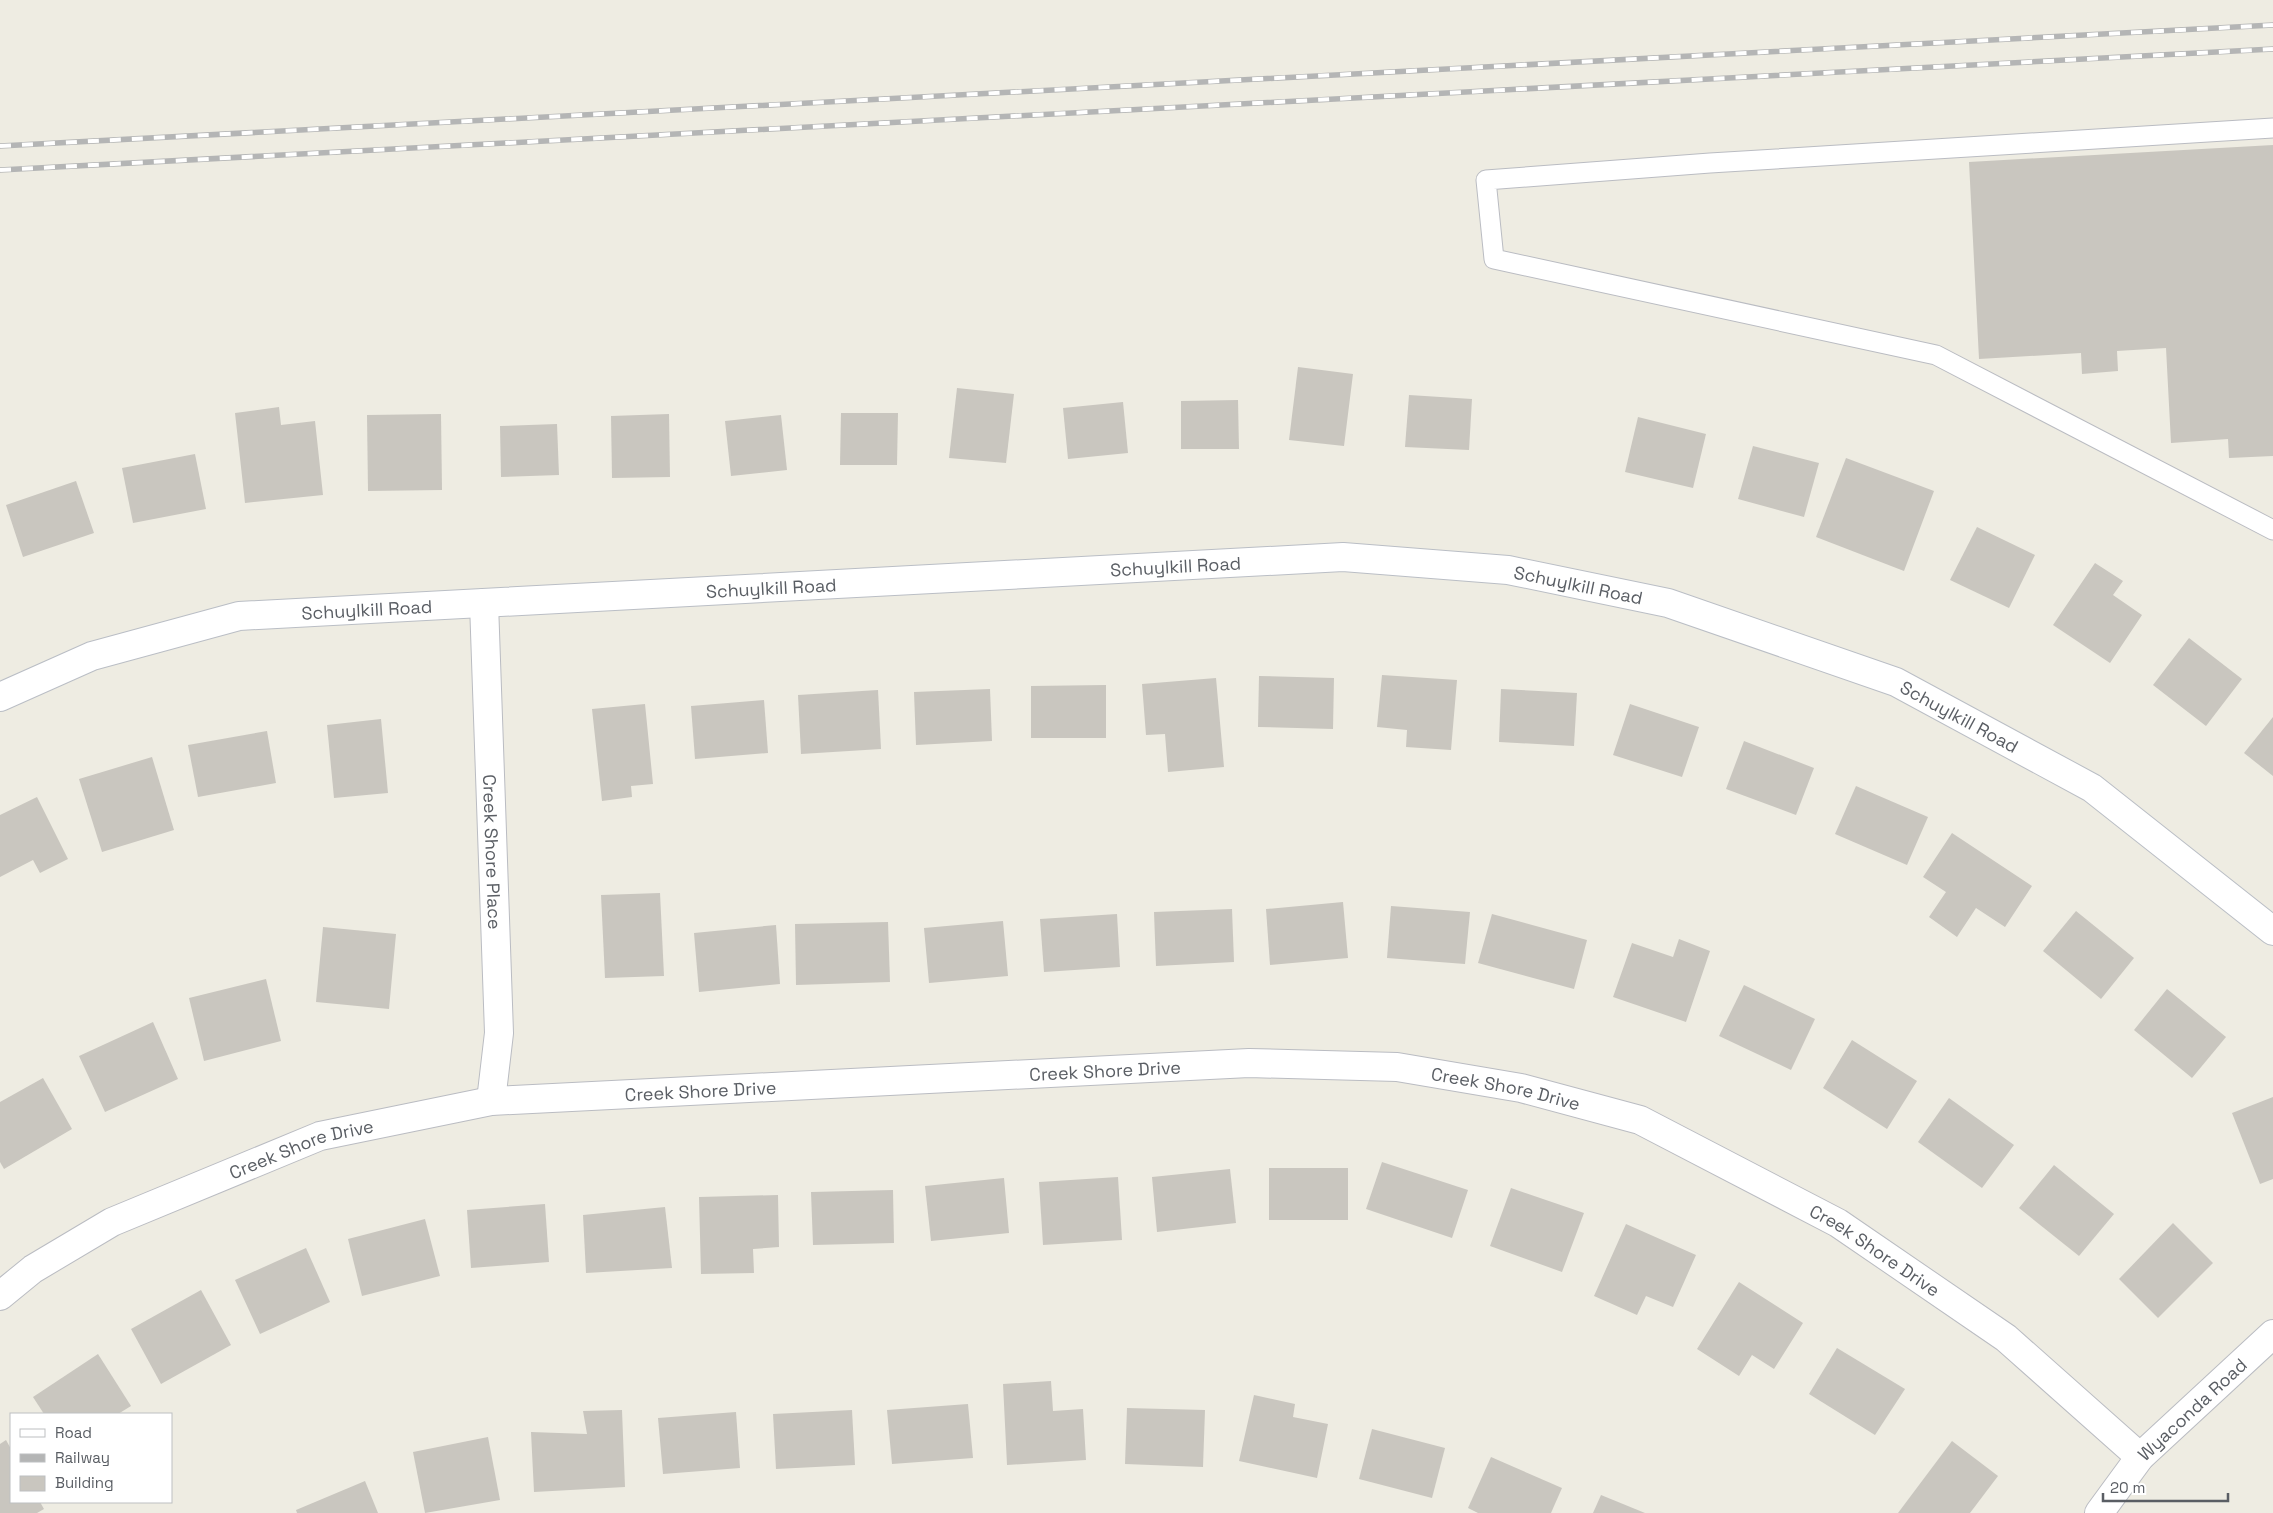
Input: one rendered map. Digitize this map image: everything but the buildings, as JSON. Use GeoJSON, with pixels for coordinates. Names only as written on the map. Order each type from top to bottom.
{"type":"FeatureCollection","features":[{"type":"Feature","properties":{"kind":"street","name":"Schuylkill Road"},"geometry":{"type":"LineString","coordinates":[[0,696],[92,656],[239,616],[1342,557],[1508,570],[1668,603],[1896,682],[2092,788],[2273,931]]}},
{"type":"Feature","properties":{"kind":"street","name":"Creek Shore Place"},"geometry":{"type":"LineString","coordinates":[[484,603],[499,1033],[491,1101]]}},
{"type":"Feature","properties":{"kind":"street","name":"Creek Shore Drive"},"geometry":{"type":"LineString","coordinates":[[0,1296],[33,1269],[112,1222],[320,1136],[491,1101],[1249,1063],[1398,1067],[1520,1088],[1640,1120],[1838,1223],[2006,1338],[2140,1457]]}},
{"type":"Feature","properties":{"kind":"street","name":"Wyaconda Road"},"geometry":{"type":"LineString","coordinates":[[2099,1513],[2140,1457],[2273,1334]]}},
{"type":"Feature","properties":{"kind":"lane"},"geometry":{"type":"LineString","coordinates":[[2267,525],[1936,355],[1494,259],[1486,180],[1719,162],[2273,128]]}},
{"type":"Feature","properties":{"kind":"railway"},"geometry":{"type":"LineString","coordinates":[[0,146],[2273,25]]}},
{"type":"Feature","properties":{"kind":"railway"},"geometry":{"type":"LineString","coordinates":[[0,170],[2273,49]]}}]}
